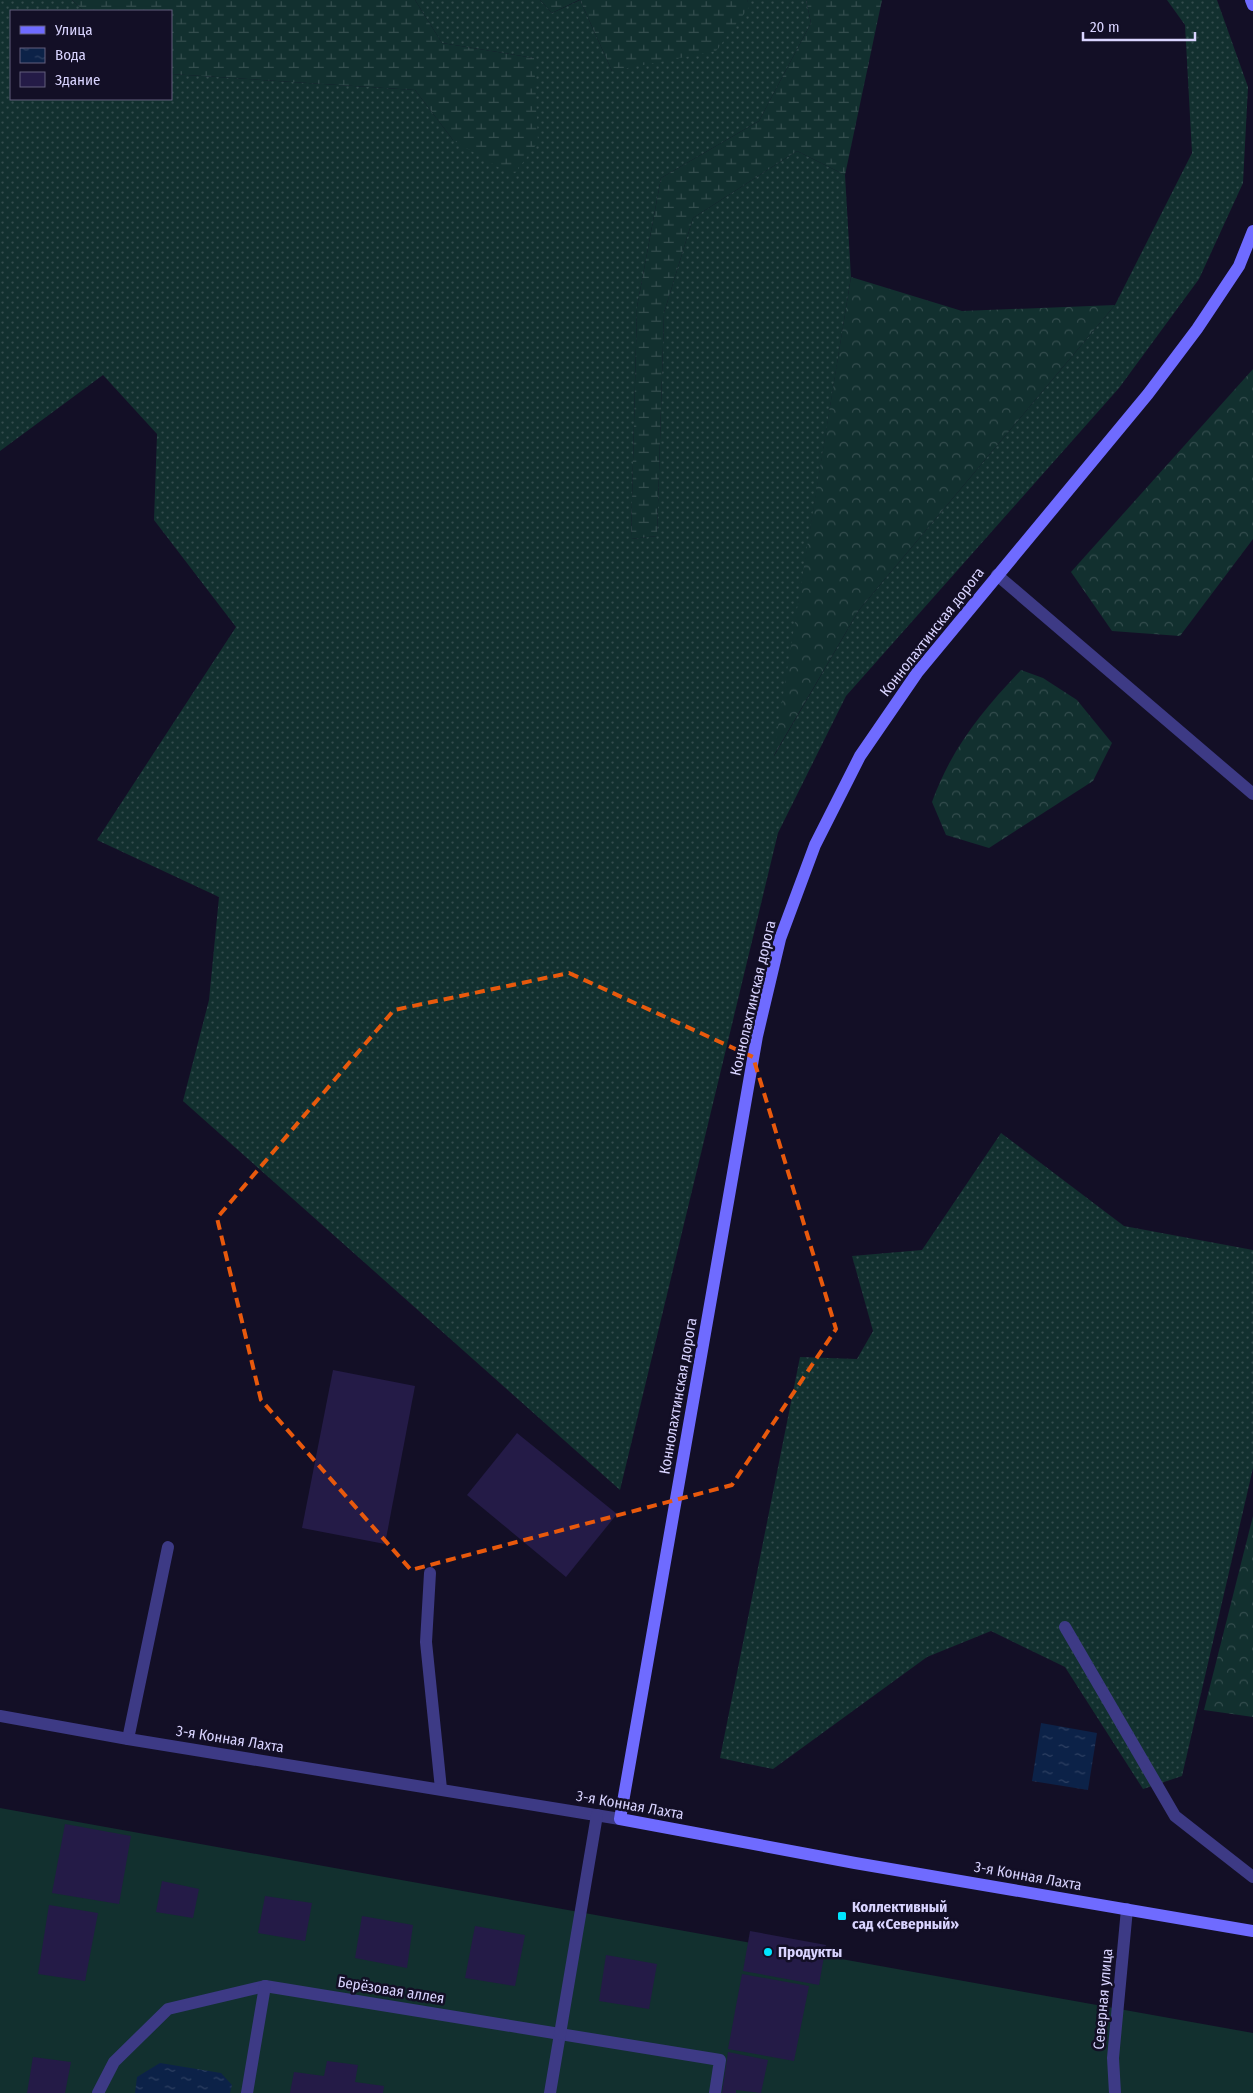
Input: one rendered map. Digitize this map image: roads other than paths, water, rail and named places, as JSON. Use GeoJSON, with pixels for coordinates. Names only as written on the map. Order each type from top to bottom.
{"type":"FeatureCollection","features":[{"type":"Feature","properties":{"kind":"main road"},"geometry":{"type":"LineString","coordinates":[[1251,0],[1253,5]]}},
{"type":"Feature","properties":{"kind":"main road","name":"Коннолахтинская дорога"},"geometry":{"type":"LineString","coordinates":[[620,1819],[758,1036],[780,939],[815,845],[860,756],[917,673],[1148,394],[1181,351],[1239,266],[1253,231]]}},
{"type":"Feature","properties":{"kind":"main road","name":"3-я Конная Лахта"},"geometry":{"type":"LineString","coordinates":[[620,1819],[855,1863],[1253,1931]]}},
{"type":"Feature","properties":{"kind":"street"},"geometry":{"type":"LineString","coordinates":[[997,575],[1253,794]]}},
{"type":"Feature","properties":{"kind":"street"},"geometry":{"type":"LineString","coordinates":[[128,1739],[168,1547]]}},
{"type":"Feature","properties":{"kind":"street"},"geometry":{"type":"LineString","coordinates":[[430,1573],[426,1642],[441,1790]]}},
{"type":"Feature","properties":{"kind":"street"},"geometry":{"type":"LineString","coordinates":[[1065,1627],[1175,1816],[1253,1877]]}},
{"type":"Feature","properties":{"kind":"street","name":"3-я Конная Лахта"},"geometry":{"type":"LineString","coordinates":[[0,1716],[128,1739],[620,1819]]}},
{"type":"Feature","properties":{"kind":"street"},"geometry":{"type":"LineString","coordinates":[[550,2093],[596,1815]]}},
{"type":"Feature","properties":{"kind":"street","name":"Северная улица"},"geometry":{"type":"LineString","coordinates":[[1115,2093],[1114,2058],[1127,1909]]}},
{"type":"Feature","properties":{"kind":"street"},"geometry":{"type":"LineString","coordinates":[[247,2093],[265,1986]]}},
{"type":"Feature","properties":{"kind":"street","name":"Берёзовая аллея"},"geometry":{"type":"LineString","coordinates":[[98,2093],[114,2062],[168,2009],[265,1986],[720,2060],[715,2093]]}},
{"type":"Feature","properties":{"kind":"water"},"geometry":{"type":"Polygon","coordinates":[[[1041,1723],[1097,1733],[1088,1790],[1032,1781],[1041,1723]]]}},
{"type":"Feature","properties":{"kind":"water"},"geometry":{"type":"Polygon","coordinates":[[[160,2063],[221,2073],[232,2085],[230,2093],[135,2093],[137,2077],[160,2063]]]}},
{"type":"Feature","properties":{"kind":"place","name":"Коллективный сад «Северный»"},"geometry":{"type":"Point","coordinates":[842,1916]}},
{"type":"Feature","properties":{"kind":"place","name":"Продукты"},"geometry":{"type":"Point","coordinates":[768,1952]}}]}
